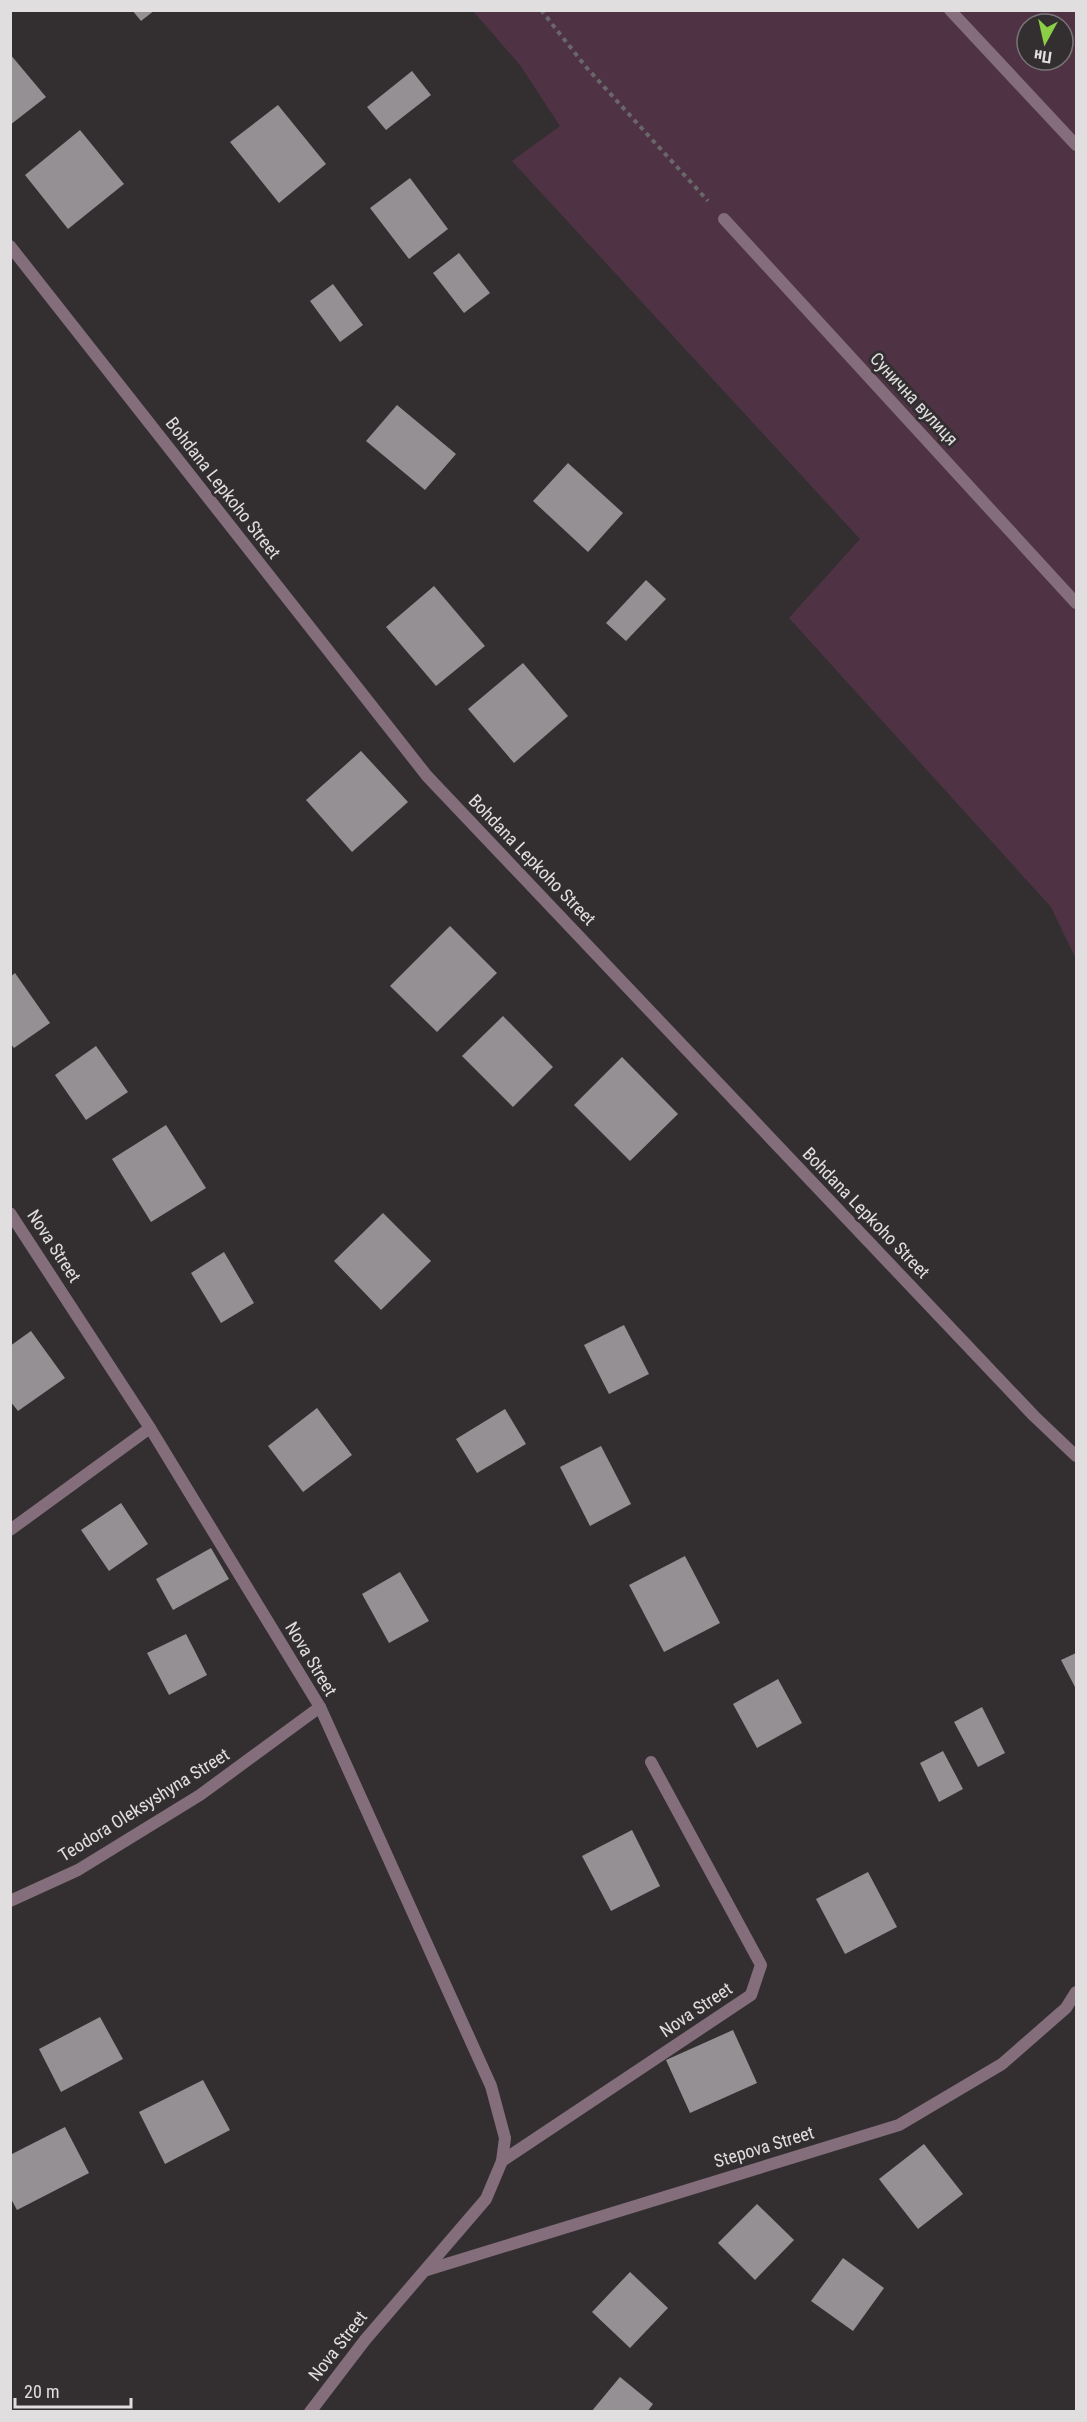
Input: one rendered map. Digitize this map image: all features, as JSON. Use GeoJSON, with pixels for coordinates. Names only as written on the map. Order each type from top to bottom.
{"type":"FeatureCollection","features":[{"type":"Feature","properties":{"kind":"street"},"geometry":{"type":"LineString","coordinates":[[950,10],[1077,145]]}},
{"type":"Feature","properties":{"kind":"street","name":"Сунична вулиця"},"geometry":{"type":"LineString","coordinates":[[724,219],[1077,603]]}},
{"type":"Feature","properties":{"kind":"street","name":"Bohdana Lepkoho Street"},"geometry":{"type":"LineString","coordinates":[[10,246],[427,776],[1026,1407],[1077,1456]]}},
{"type":"Feature","properties":{"kind":"street","name":"Nova Street"},"geometry":{"type":"LineString","coordinates":[[10,1213],[150,1428],[320,1707],[491,2086],[505,2138],[502,2161],[486,2199],[365,2340],[310,2412]]}},
{"type":"Feature","properties":{"kind":"street"},"geometry":{"type":"LineString","coordinates":[[10,1530],[150,1428]]}},
{"type":"Feature","properties":{"kind":"street","name":"Teodora Oleksyshyna Street"},"geometry":{"type":"LineString","coordinates":[[10,1901],[78,1870],[200,1796],[320,1707]]}},
{"type":"Feature","properties":{"kind":"street","name":"Nova Street"},"geometry":{"type":"LineString","coordinates":[[502,2161],[751,1995],[761,1965],[651,1762]]}},
{"type":"Feature","properties":{"kind":"street","name":"Stepova Street"},"geometry":{"type":"LineString","coordinates":[[426,2270],[899,2125],[1002,2064],[1066,2008],[1077,1992]]}},
{"type":"Feature","properties":{"kind":"path"},"geometry":{"type":"LineString","coordinates":[[541,10],[586,67],[724,219]]}},
{"type":"Feature","properties":{"kind":"shaded area"},"geometry":{"type":"Polygon","coordinates":[[[473,11],[1076,11],[1076,959],[1051,907],[789,618],[860,539],[512,161],[560,126],[520,65],[473,11]]]}},
{"type":"Feature","properties":{"kind":"building"},"geometry":{"type":"Polygon","coordinates":[[[132,10],[155,10],[141,21],[132,10]]]}},
{"type":"Feature","properties":{"kind":"building"},"geometry":{"type":"Polygon","coordinates":[[[10,54],[46,97],[10,125],[10,54]]]}},
{"type":"Feature","properties":{"kind":"building"},"geometry":{"type":"Polygon","coordinates":[[[412,71],[431,95],[386,130],[367,107],[412,71]]]}},
{"type":"Feature","properties":{"kind":"building"},"geometry":{"type":"Polygon","coordinates":[[[278,105],[326,164],[279,203],[230,142],[278,105]]]}},
{"type":"Feature","properties":{"kind":"building"},"geometry":{"type":"Polygon","coordinates":[[[80,130],[124,184],[68,229],[25,175],[80,130]]]}},
{"type":"Feature","properties":{"kind":"building"},"geometry":{"type":"Polygon","coordinates":[[[410,178],[448,229],[409,259],[370,208],[410,178]]]}},
{"type":"Feature","properties":{"kind":"building"},"geometry":{"type":"Polygon","coordinates":[[[459,253],[490,293],[464,313],[433,273],[459,253]]]}},
{"type":"Feature","properties":{"kind":"building"},"geometry":{"type":"Polygon","coordinates":[[[333,284],[363,325],[340,342],[310,301],[333,284]]]}},
{"type":"Feature","properties":{"kind":"building"},"geometry":{"type":"Polygon","coordinates":[[[397,405],[456,454],[425,490],[366,441],[397,405]]]}},
{"type":"Feature","properties":{"kind":"building"},"geometry":{"type":"Polygon","coordinates":[[[568,463],[623,513],[588,552],[533,501],[568,463]]]}},
{"type":"Feature","properties":{"kind":"building"},"geometry":{"type":"Polygon","coordinates":[[[646,580],[666,599],[626,641],[606,623],[646,580]]]}},
{"type":"Feature","properties":{"kind":"building"},"geometry":{"type":"Polygon","coordinates":[[[434,586],[485,646],[436,686],[386,627],[434,586]]]}},
{"type":"Feature","properties":{"kind":"building"},"geometry":{"type":"Polygon","coordinates":[[[523,663],[568,716],[514,763],[468,709],[523,663]]]}},
{"type":"Feature","properties":{"kind":"building"},"geometry":{"type":"Polygon","coordinates":[[[361,751],[408,802],[352,852],[306,800],[361,751]]]}},
{"type":"Feature","properties":{"kind":"building"},"geometry":{"type":"Polygon","coordinates":[[[450,926],[497,973],[437,1032],[390,986],[450,926]]]}},
{"type":"Feature","properties":{"kind":"building"},"geometry":{"type":"Polygon","coordinates":[[[15,973],[50,1023],[14,1048],[10,1043],[10,977],[15,973]]]}},
{"type":"Feature","properties":{"kind":"building"},"geometry":{"type":"Polygon","coordinates":[[[503,1016],[553,1067],[513,1107],[462,1056],[503,1016]]]}},
{"type":"Feature","properties":{"kind":"building"},"geometry":{"type":"Polygon","coordinates":[[[96,1046],[128,1092],[86,1120],[55,1075],[96,1046]]]}},
{"type":"Feature","properties":{"kind":"building"},"geometry":{"type":"Polygon","coordinates":[[[622,1057],[678,1114],[630,1161],[574,1105],[622,1057]]]}},
{"type":"Feature","properties":{"kind":"building"},"geometry":{"type":"Polygon","coordinates":[[[166,1125],[206,1188],[151,1222],[112,1159],[166,1125]]]}},
{"type":"Feature","properties":{"kind":"building"},"geometry":{"type":"Polygon","coordinates":[[[383,1213],[431,1261],[381,1310],[334,1261],[383,1213]]]}},
{"type":"Feature","properties":{"kind":"building"},"geometry":{"type":"Polygon","coordinates":[[[224,1252],[254,1303],[221,1323],[191,1273],[224,1252]]]}},
{"type":"Feature","properties":{"kind":"building"},"geometry":{"type":"Polygon","coordinates":[[[624,1325],[649,1374],[609,1394],[584,1345],[624,1325]]]}},
{"type":"Feature","properties":{"kind":"building"},"geometry":{"type":"Polygon","coordinates":[[[31,1331],[65,1378],[18,1411],[10,1401],[10,1346],[31,1331]]]}},
{"type":"Feature","properties":{"kind":"building"},"geometry":{"type":"Polygon","coordinates":[[[317,1408],[352,1455],[303,1492],[268,1446],[317,1408]]]}},
{"type":"Feature","properties":{"kind":"building"},"geometry":{"type":"Polygon","coordinates":[[[505,1409],[526,1444],[477,1473],[456,1439],[505,1409]]]}},
{"type":"Feature","properties":{"kind":"building"},"geometry":{"type":"Polygon","coordinates":[[[601,1446],[631,1504],[590,1526],[560,1467],[601,1446]]]}},
{"type":"Feature","properties":{"kind":"building"},"geometry":{"type":"Polygon","coordinates":[[[121,1503],[148,1544],[109,1571],[81,1530],[121,1503]]]}},
{"type":"Feature","properties":{"kind":"building"},"geometry":{"type":"Polygon","coordinates":[[[211,1548],[229,1579],[173,1610],[156,1579],[211,1548]]]}},
{"type":"Feature","properties":{"kind":"building"},"geometry":{"type":"Polygon","coordinates":[[[685,1556],[720,1623],[664,1652],[629,1585],[685,1556]]]}},
{"type":"Feature","properties":{"kind":"building"},"geometry":{"type":"Polygon","coordinates":[[[400,1572],[429,1621],[389,1643],[362,1594],[400,1572]]]}},
{"type":"Feature","properties":{"kind":"building"},"geometry":{"type":"Polygon","coordinates":[[[186,1634],[207,1675],[169,1695],[147,1653],[186,1634]]]}},
{"type":"Feature","properties":{"kind":"building"},"geometry":{"type":"Polygon","coordinates":[[[1076,1653],[1076,1689],[1061,1660],[1076,1653]]]}},
{"type":"Feature","properties":{"kind":"building"},"geometry":{"type":"Polygon","coordinates":[[[778,1679],[802,1723],[757,1748],[733,1704],[778,1679]]]}},
{"type":"Feature","properties":{"kind":"building"},"geometry":{"type":"Polygon","coordinates":[[[982,1707],[1005,1753],[978,1767],[954,1722],[982,1707]]]}},
{"type":"Feature","properties":{"kind":"building"},"geometry":{"type":"Polygon","coordinates":[[[943,1751],[963,1789],[939,1802],[920,1763],[943,1751]]]}},
{"type":"Feature","properties":{"kind":"building"},"geometry":{"type":"Polygon","coordinates":[[[632,1830],[660,1886],[611,1911],[582,1856],[632,1830]]]}},
{"type":"Feature","properties":{"kind":"building"},"geometry":{"type":"Polygon","coordinates":[[[868,1872],[897,1927],[845,1954],[816,1899],[868,1872]]]}},
{"type":"Feature","properties":{"kind":"building"},"geometry":{"type":"Polygon","coordinates":[[[100,2017],[123,2059],[61,2092],[39,2049],[100,2017]]]}},
{"type":"Feature","properties":{"kind":"building"},"geometry":{"type":"Polygon","coordinates":[[[733,2030],[757,2083],[690,2113],[666,2060],[733,2030]]]}},
{"type":"Feature","properties":{"kind":"building"},"geometry":{"type":"Polygon","coordinates":[[[203,2080],[230,2130],[165,2164],[139,2112],[203,2080]]]}},
{"type":"Feature","properties":{"kind":"building"},"geometry":{"type":"Polygon","coordinates":[[[65,2127],[89,2173],[17,2210],[10,2197],[10,2155],[65,2127]]]}},
{"type":"Feature","properties":{"kind":"building"},"geometry":{"type":"Polygon","coordinates":[[[924,2144],[963,2194],[918,2229],[879,2179],[924,2144]]]}},
{"type":"Feature","properties":{"kind":"building"},"geometry":{"type":"Polygon","coordinates":[[[757,2204],[794,2240],[755,2280],[718,2243],[757,2204]]]}},
{"type":"Feature","properties":{"kind":"building"},"geometry":{"type":"Polygon","coordinates":[[[843,2258],[884,2288],[853,2331],[811,2301],[843,2258]]]}},
{"type":"Feature","properties":{"kind":"building"},"geometry":{"type":"Polygon","coordinates":[[[630,2272],[668,2308],[630,2348],[592,2312],[630,2272]]]}},
{"type":"Feature","properties":{"kind":"building"},"geometry":{"type":"Polygon","coordinates":[[[620,2377],[653,2404],[647,2412],[591,2412],[620,2377]]]}}]}
